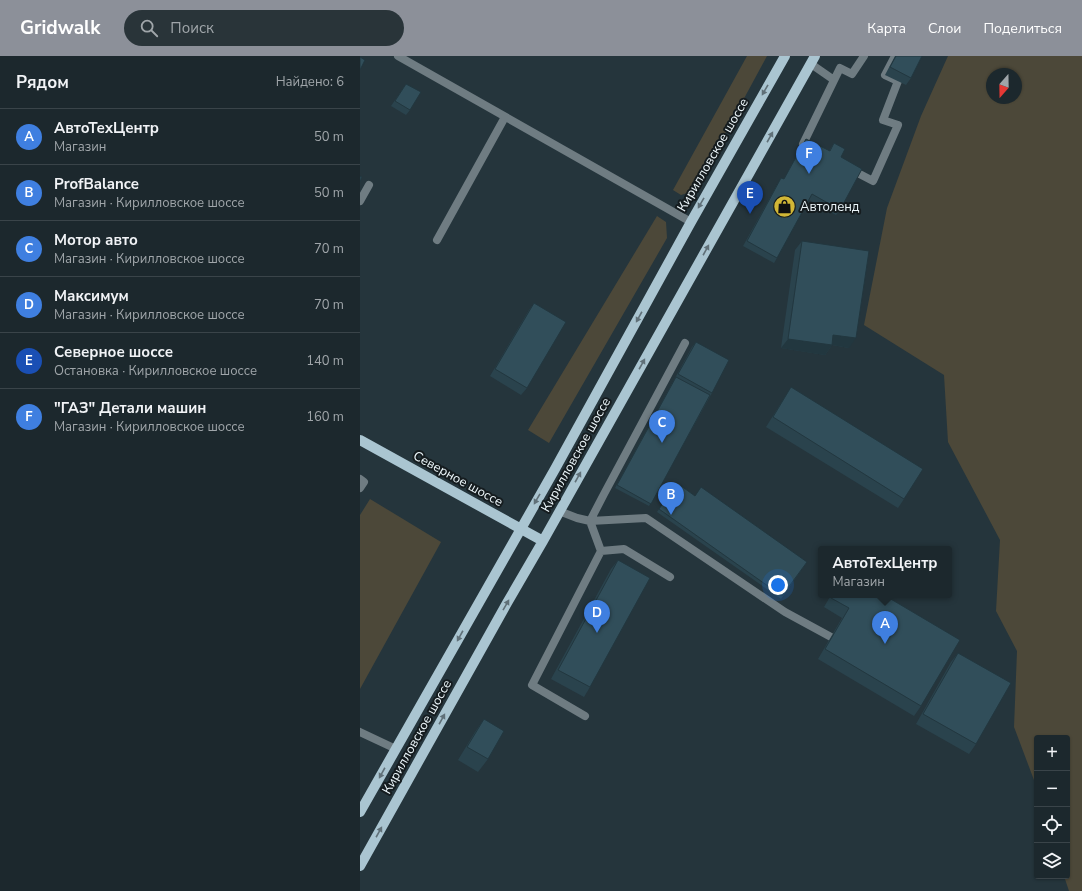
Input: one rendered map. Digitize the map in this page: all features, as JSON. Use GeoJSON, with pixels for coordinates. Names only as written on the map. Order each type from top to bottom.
{"type":"FeatureCollection","features":[{"type":"Feature","properties":{"kind":"main road","name":"Кирилловское шоссе"},"geometry":{"type":"LineString","coordinates":[[360,811],[558,463],[691,222],[785,56]]}},
{"type":"Feature","properties":{"kind":"main road","name":"Кирилловское шоссе"},"geometry":{"type":"LineString","coordinates":[[360,866],[813,60]]}},
{"type":"Feature","properties":{"kind":"main road","name":"Северное шоссе"},"geometry":{"type":"LineString","coordinates":[[360,440],[543,541]]}},
{"type":"Feature","properties":{"kind":"street"},"geometry":{"type":"LineString","coordinates":[[398,56],[691,222]]}},
{"type":"Feature","properties":{"kind":"street"},"geometry":{"type":"LineString","coordinates":[[820,153],[803,144],[840,68],[852,74],[864,56]]}},
{"type":"Feature","properties":{"kind":"street"},"geometry":{"type":"LineString","coordinates":[[842,165],[873,181],[898,125],[883,120],[898,82],[885,75],[895,56]]}},
{"type":"Feature","properties":{"kind":"street"},"geometry":{"type":"LineString","coordinates":[[813,60],[834,80]]}},
{"type":"Feature","properties":{"kind":"street"},"geometry":{"type":"LineString","coordinates":[[437,240],[504,117]]}},
{"type":"Feature","properties":{"kind":"street"},"geometry":{"type":"LineString","coordinates":[[360,201],[369,185]]}},
{"type":"Feature","properties":{"kind":"street"},"geometry":{"type":"LineString","coordinates":[[585,716],[532,685],[602,551],[590,521],[685,343]]}},
{"type":"Feature","properties":{"kind":"street"},"geometry":{"type":"LineString","coordinates":[[360,479],[364,482],[360,488]]}},
{"type":"Feature","properties":{"kind":"street"},"geometry":{"type":"LineString","coordinates":[[559,511],[590,521],[646,518],[785,612],[831,637]]}},
{"type":"Feature","properties":{"kind":"street"},"geometry":{"type":"LineString","coordinates":[[602,551],[624,549],[670,577]]}},
{"type":"Feature","properties":{"kind":"street"},"geometry":{"type":"LineString","coordinates":[[360,732],[396,748]]}},
{"type":"Feature","properties":{"kind":"shaded area"},"geometry":{"type":"Polygon","coordinates":[[[747,56],[767,56],[694,191],[681,195],[673,190],[747,56]]]}},
{"type":"Feature","properties":{"kind":"shaded area"},"geometry":{"type":"Polygon","coordinates":[[[948,56],[1082,56],[1082,891],[1069,891],[1065,879],[1070,879],[1070,735],[1034,735],[1034,780],[1014,727],[1017,651],[996,611],[1000,540],[948,442],[944,375],[864,325],[887,208],[921,116],[948,56]]]}},
{"type":"Feature","properties":{"kind":"shaded area"},"geometry":{"type":"Polygon","coordinates":[[[657,216],[666,222],[667,238],[549,443],[528,430],[657,216]]]}},
{"type":"Feature","properties":{"kind":"shaded area"},"geometry":{"type":"Polygon","coordinates":[[[370,499],[441,542],[360,689],[360,515],[370,499]]]}},
{"type":"Feature","properties":{"kind":"building"},"geometry":{"type":"Polygon","coordinates":[[[896,56],[922,56],[911,78],[890,67],[896,56]]]}},
{"type":"Feature","properties":{"kind":"building"},"geometry":{"type":"Polygon","coordinates":[[[360,57],[365,60],[360,70],[360,57]]]}},
{"type":"Feature","properties":{"kind":"building"},"geometry":{"type":"Polygon","coordinates":[[[406,84],[421,92],[410,110],[395,101],[406,84]]]}},
{"type":"Feature","properties":{"kind":"building","name":"Автоленд"},"geometry":{"type":"Polygon","coordinates":[[[806,139],[830,151],[834,143],[845,149],[841,157],[862,169],[840,210],[812,194],[777,258],[747,241],[781,178],[784,179],[806,139]]]}},
{"type":"Feature","properties":{"kind":"building"},"geometry":{"type":"Polygon","coordinates":[[[802,241],[869,251],[856,338],[833,335],[832,345],[788,339],[802,241]]]}},
{"type":"Feature","properties":{"kind":"building"},"geometry":{"type":"Polygon","coordinates":[[[534,303],[566,322],[527,388],[495,369],[534,303]]]}},
{"type":"Feature","properties":{"kind":"building"},"geometry":{"type":"Polygon","coordinates":[[[696,342],[729,360],[712,393],[678,374],[696,342]]]}},
{"type":"Feature","properties":{"kind":"building"},"geometry":{"type":"Polygon","coordinates":[[[676,377],[710,395],[651,504],[617,485],[676,377]]]}},
{"type":"Feature","properties":{"kind":"building"},"geometry":{"type":"Polygon","coordinates":[[[791,387],[923,469],[904,499],[773,417],[791,387]]]}},
{"type":"Feature","properties":{"kind":"building"},"geometry":{"type":"Polygon","coordinates":[[[677,483],[695,496],[701,487],[807,562],[782,596],[659,509],[677,483]]]}},
{"type":"Feature","properties":{"kind":"building"},"geometry":{"type":"Polygon","coordinates":[[[618,560],[650,578],[590,687],[558,670],[618,560]]]}},
{"type":"Feature","properties":{"kind":"building"},"geometry":{"type":"Polygon","coordinates":[[[831,598],[889,598],[960,640],[921,706],[825,649],[849,608],[831,598]]]}},
{"type":"Feature","properties":{"kind":"building"},"geometry":{"type":"Polygon","coordinates":[[[958,653],[1011,683],[976,744],[923,714],[958,653]]]}},
{"type":"Feature","properties":{"kind":"building"},"geometry":{"type":"Polygon","coordinates":[[[484,719],[504,731],[488,759],[467,747],[484,719]]]}},
{"type":"Feature","properties":{"kind":"place","name":"\"ГАЗ\" Детали машин"},"geometry":{"type":"Point","coordinates":[809,174]}},
{"type":"Feature","properties":{"kind":"place","name":"Автоленд"},"geometry":{"type":"Point","coordinates":[784,207]}},
{"type":"Feature","properties":{"kind":"place","name":"Северное шоссе"},"geometry":{"type":"Point","coordinates":[750,214]}},
{"type":"Feature","properties":{"kind":"place","name":"Мотор авто"},"geometry":{"type":"Point","coordinates":[662,443]}},
{"type":"Feature","properties":{"kind":"place","name":"ProfBalance"},"geometry":{"type":"Point","coordinates":[671,515]}},
{"type":"Feature","properties":{"kind":"place","name":"Максимум"},"geometry":{"type":"Point","coordinates":[597,633]}},
{"type":"Feature","properties":{"kind":"place","name":"АвтоТехЦентр"},"geometry":{"type":"Point","coordinates":[885,644]}}]}
